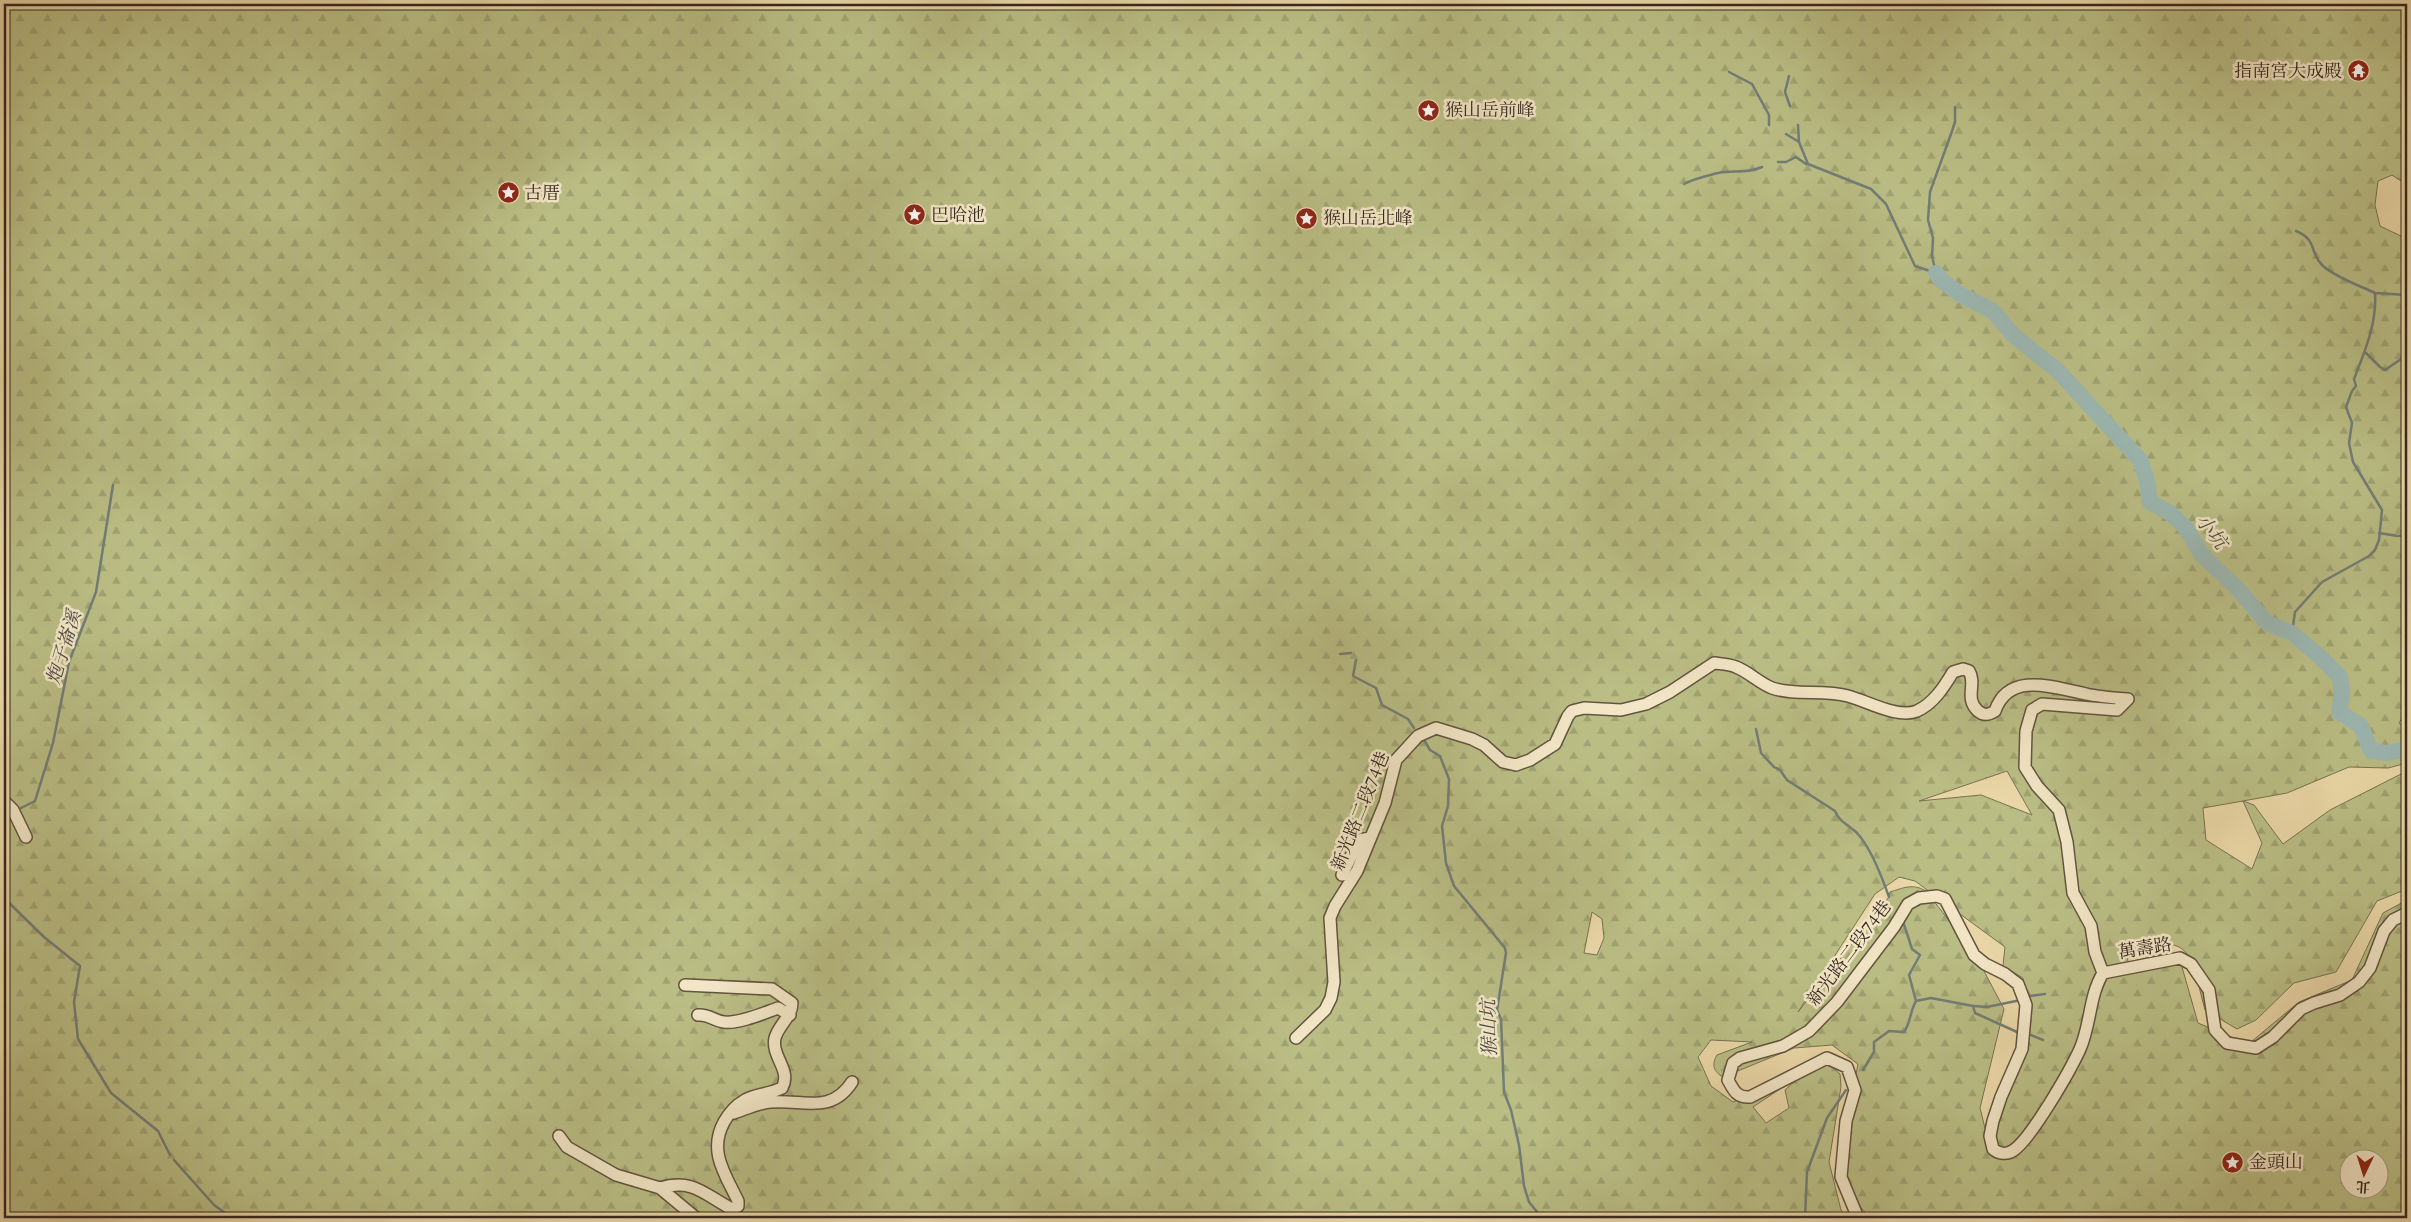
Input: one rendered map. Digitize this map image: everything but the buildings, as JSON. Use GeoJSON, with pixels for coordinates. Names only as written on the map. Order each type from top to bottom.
{"type":"FeatureCollection","features":[{"type":"Feature","properties":{"kind":"street","name":"新光路二段74巷"},"geometry":{"type":"LineString","coordinates":[[1296,1038],[1325,1010],[1331,998],[1334,982],[1330,918],[1335,906],[1357,871],[1385,803],[1396,760],[1418,736],[1436,728],[1456,733],[1484,745],[1503,762],[1516,765],[1530,760],[1555,744],[1572,711],[1584,708],[1621,710],[1646,704],[1670,692],[1714,663],[1735,667],[1773,688],[1789,691],[1831,692],[1905,714],[1917,711],[1932,700],[1943,689],[1953,672],[1963,669],[1969,671],[1972,676],[1969,696],[1972,706],[1982,714],[1989,715],[1995,711],[1999,701],[2005,694],[2028,684],[2038,683],[2089,695],[2128,699],[2117,710],[2042,704],[2032,710],[2028,721],[2024,747],[2025,767],[2037,786],[2059,810],[2067,842],[2073,893],[2091,926],[2095,952],[2103,973],[2094,988],[2090,1021],[2080,1049],[2058,1089],[2027,1135],[2012,1152],[2001,1154],[1993,1149],[1990,1136],[2001,1097],[2022,1049],[2026,1005],[2018,984],[1974,955],[1945,898],[1937,896],[1919,898],[1908,904],[1894,927],[1837,1002],[1809,1031],[1783,1046],[1740,1058],[1732,1063],[1728,1080],[1734,1092],[1743,1098],[1750,1097],[1827,1058],[1847,1067],[1855,1090],[1846,1121],[1841,1177],[1858,1218]]}},
{"type":"Feature","properties":{"kind":"street"},"geometry":{"type":"LineString","coordinates":[[4,801],[13,810],[26,837]]}},
{"type":"Feature","properties":{"kind":"street"},"geometry":{"type":"LineString","coordinates":[[1342,875],[1359,840],[1370,838]]}},
{"type":"Feature","properties":{"kind":"street","name":"萬壽路"},"geometry":{"type":"LineString","coordinates":[[2103,973],[2180,958],[2191,964],[2209,990],[2215,1030],[2227,1043],[2256,1048],[2273,1037],[2301,1009],[2314,1002],[2340,995],[2359,982],[2370,968],[2384,931],[2393,920],[2407,913]]}},
{"type":"Feature","properties":{"kind":"street"},"geometry":{"type":"LineString","coordinates":[[660,1188],[675,1184],[691,1186],[711,1195],[732,1209],[738,1206],[719,1158],[716,1144],[718,1133],[736,1106],[744,1101],[782,1088],[785,1075],[777,1055],[775,1038],[790,1015],[792,1003],[772,989],[685,985]]}},
{"type":"Feature","properties":{"kind":"street"},"geometry":{"type":"LineString","coordinates":[[698,1015],[707,1014],[724,1022],[754,1016],[778,1008],[790,1015]]}},
{"type":"Feature","properties":{"kind":"street"},"geometry":{"type":"LineString","coordinates":[[726,1119],[732,1114],[760,1103],[773,1101],[806,1104],[835,1099],[852,1082]]}},
{"type":"Feature","properties":{"kind":"street"},"geometry":{"type":"LineString","coordinates":[[559,1136],[567,1147],[616,1176],[660,1188],[696,1218]]}},
{"type":"Feature","properties":{"kind":"green space"},"geometry":{"type":"Polygon","coordinates":[[[4,4],[2407,4],[2407,185],[2392,175],[2378,181],[2375,205],[2380,226],[2407,239],[2407,677],[2405,681],[2407,710],[2399,723],[2407,729],[2407,763],[2388,768],[2349,767],[2287,793],[2243,801],[2254,805],[2283,844],[2330,810],[2407,771],[2407,889],[2377,901],[2336,972],[2294,983],[2256,1020],[2237,1029],[2205,1010],[2196,975],[2186,952],[2177,946],[2165,944],[2127,952],[2128,963],[2161,954],[2180,960],[2198,1023],[2238,1040],[2251,1042],[2299,1002],[2352,980],[2383,913],[2407,900],[2407,1218],[1871,1218],[1861,1208],[1839,1164],[1858,1064],[1832,1045],[1794,1048],[1723,1077],[1714,1068],[1717,1055],[1752,1042],[1711,1040],[1698,1057],[1711,1086],[1733,1102],[1780,1080],[1780,1089],[1753,1107],[1766,1123],[1789,1108],[1785,1090],[1821,1057],[1840,1074],[1841,1087],[1829,1162],[1841,1210],[1847,1218],[4,1218],[4,4]],[[2007,771],[1919,801],[1981,795],[2032,815],[2007,771]],[[2243,801],[2203,808],[2206,840],[2252,869],[2262,843],[2243,801]],[[1899,877],[1875,894],[1798,1012],[1889,897],[1890,892],[1912,887],[1926,891],[1975,954],[2004,1009],[1980,1108],[1988,1140],[2029,1018],[2023,978],[2003,966],[2005,947],[1915,881],[1899,877]],[[1592,912],[1584,953],[1597,955],[1604,938],[1602,919],[1592,912]]]}},
{"type":"Feature","properties":{"kind":"waterway"},"geometry":{"type":"LineString","coordinates":[[1729,72],[1752,84],[1769,115],[1769,125]]}},
{"type":"Feature","properties":{"kind":"waterway"},"geometry":{"type":"LineString","coordinates":[[1789,76],[1785,92],[1790,106]]}},
{"type":"Feature","properties":{"kind":"waterway"},"geometry":{"type":"LineString","coordinates":[[1936,273],[1932,256],[1933,238],[1928,220],[1930,192],[1955,122],[1955,107]]}},
{"type":"Feature","properties":{"kind":"waterway"},"geometry":{"type":"LineString","coordinates":[[1798,125],[1799,142],[1808,164],[1871,189],[1886,204],[1915,266],[1936,273]]}},
{"type":"Feature","properties":{"kind":"waterway"},"geometry":{"type":"LineString","coordinates":[[1786,134],[1799,142]]}},
{"type":"Feature","properties":{"kind":"waterway"},"geometry":{"type":"LineString","coordinates":[[1778,162],[1786,162],[1796,157],[1806,164]]}},
{"type":"Feature","properties":{"kind":"waterway"},"geometry":{"type":"LineString","coordinates":[[1684,184],[1718,173],[1746,171],[1762,167]]}},
{"type":"Feature","properties":{"kind":"waterway"},"geometry":{"type":"LineString","coordinates":[[2292,633],[2295,612],[2322,582],[2369,556],[2375,550],[2379,540],[2382,510],[2353,462],[2349,443],[2352,423],[2346,407],[2356,386],[2354,379],[2372,326],[2375,293],[2341,278],[2323,266],[2308,238],[2296,231]]}},
{"type":"Feature","properties":{"kind":"waterway","name":"小坑"},"geometry":{"type":"LineString","coordinates":[[1936,273],[1941,280],[1961,295],[1993,311],[2012,334],[2058,371],[2140,460],[2147,481],[2150,502],[2170,513],[2185,527],[2202,555],[2236,587],[2267,623],[2292,633],[2340,677],[2342,694],[2339,712],[2361,726],[2371,751],[2388,753],[2407,749]]}},
{"type":"Feature","properties":{"kind":"waterway"},"geometry":{"type":"LineString","coordinates":[[2375,293],[2407,295]]}},
{"type":"Feature","properties":{"kind":"waterway"},"geometry":{"type":"LineString","coordinates":[[2365,352],[2385,370],[2407,355]]}},
{"type":"Feature","properties":{"kind":"waterway","name":"炮子崙溪"},"geometry":{"type":"LineString","coordinates":[[21,808],[35,801],[53,743],[69,662],[96,592],[113,485]]}},
{"type":"Feature","properties":{"kind":"waterway"},"geometry":{"type":"LineString","coordinates":[[2379,533],[2398,536],[2407,535]]}},
{"type":"Feature","properties":{"kind":"waterway"},"geometry":{"type":"LineString","coordinates":[[1340,654],[1351,653]]}},
{"type":"Feature","properties":{"kind":"waterway"},"geometry":{"type":"LineString","coordinates":[[1356,660],[1353,676],[1376,688],[1382,705],[1408,719],[1414,728]]}},
{"type":"Feature","properties":{"kind":"waterway"},"geometry":{"type":"LineString","coordinates":[[1756,729],[1761,753],[1774,767],[1780,770],[1787,780],[1835,811],[1842,821],[1862,839],[1876,863],[1889,897]]}},
{"type":"Feature","properties":{"kind":"waterway","name":"猴山坑"},"geometry":{"type":"LineString","coordinates":[[1423,738],[1430,750],[1440,756],[1449,779],[1448,806],[1442,826],[1446,863],[1454,886],[1505,948],[1506,953],[1497,1010],[1501,1019],[1504,1092],[1511,1110],[1519,1145],[1524,1186],[1529,1202],[1542,1218]]}},
{"type":"Feature","properties":{"kind":"waterway","name":"炮子崙溪"},"geometry":{"type":"LineString","coordinates":[[4,898],[44,937],[80,966],[74,1002],[78,1039],[111,1093],[158,1131],[170,1155]]}},
{"type":"Feature","properties":{"kind":"waterway"},"geometry":{"type":"LineString","coordinates":[[1863,1070],[1874,1052],[1874,1042],[1889,1031],[1904,1032],[1916,1001],[1909,975],[1920,955],[1912,949],[1903,921]]}},
{"type":"Feature","properties":{"kind":"waterway"},"geometry":{"type":"LineString","coordinates":[[2030,996],[2045,994]]}},
{"type":"Feature","properties":{"kind":"waterway"},"geometry":{"type":"LineString","coordinates":[[1916,1001],[1931,998],[1973,1006],[1975,1013],[2017,1032]]}},
{"type":"Feature","properties":{"kind":"waterway"},"geometry":{"type":"LineString","coordinates":[[1974,1006],[1987,1007],[2016,1001]]}},
{"type":"Feature","properties":{"kind":"waterway"},"geometry":{"type":"LineString","coordinates":[[2031,1035],[2043,1040]]}},
{"type":"Feature","properties":{"kind":"waterway"},"geometry":{"type":"LineString","coordinates":[[1805,1218],[1807,1172],[1827,1118],[1846,1090]]}},
{"type":"Feature","properties":{"kind":"waterway","name":"炮子崙溪"},"geometry":{"type":"LineString","coordinates":[[174,1160],[214,1205],[232,1218]]}},
{"type":"Feature","properties":{"kind":"place","name":"指南宮大成殿"},"geometry":{"type":"Point","coordinates":[2358,71]}},
{"type":"Feature","properties":{"kind":"place","name":"猴山岳前峰"},"geometry":{"type":"Point","coordinates":[1429,110]}},
{"type":"Feature","properties":{"kind":"place","name":"古厝"},"geometry":{"type":"Point","coordinates":[508,193]}},
{"type":"Feature","properties":{"kind":"place","name":"巴哈池"},"geometry":{"type":"Point","coordinates":[915,215]}},
{"type":"Feature","properties":{"kind":"place","name":"猴山岳北峰"},"geometry":{"type":"Point","coordinates":[1307,218]}},
{"type":"Feature","properties":{"kind":"place","name":"金頭山"},"geometry":{"type":"Point","coordinates":[2233,1162]}}]}
